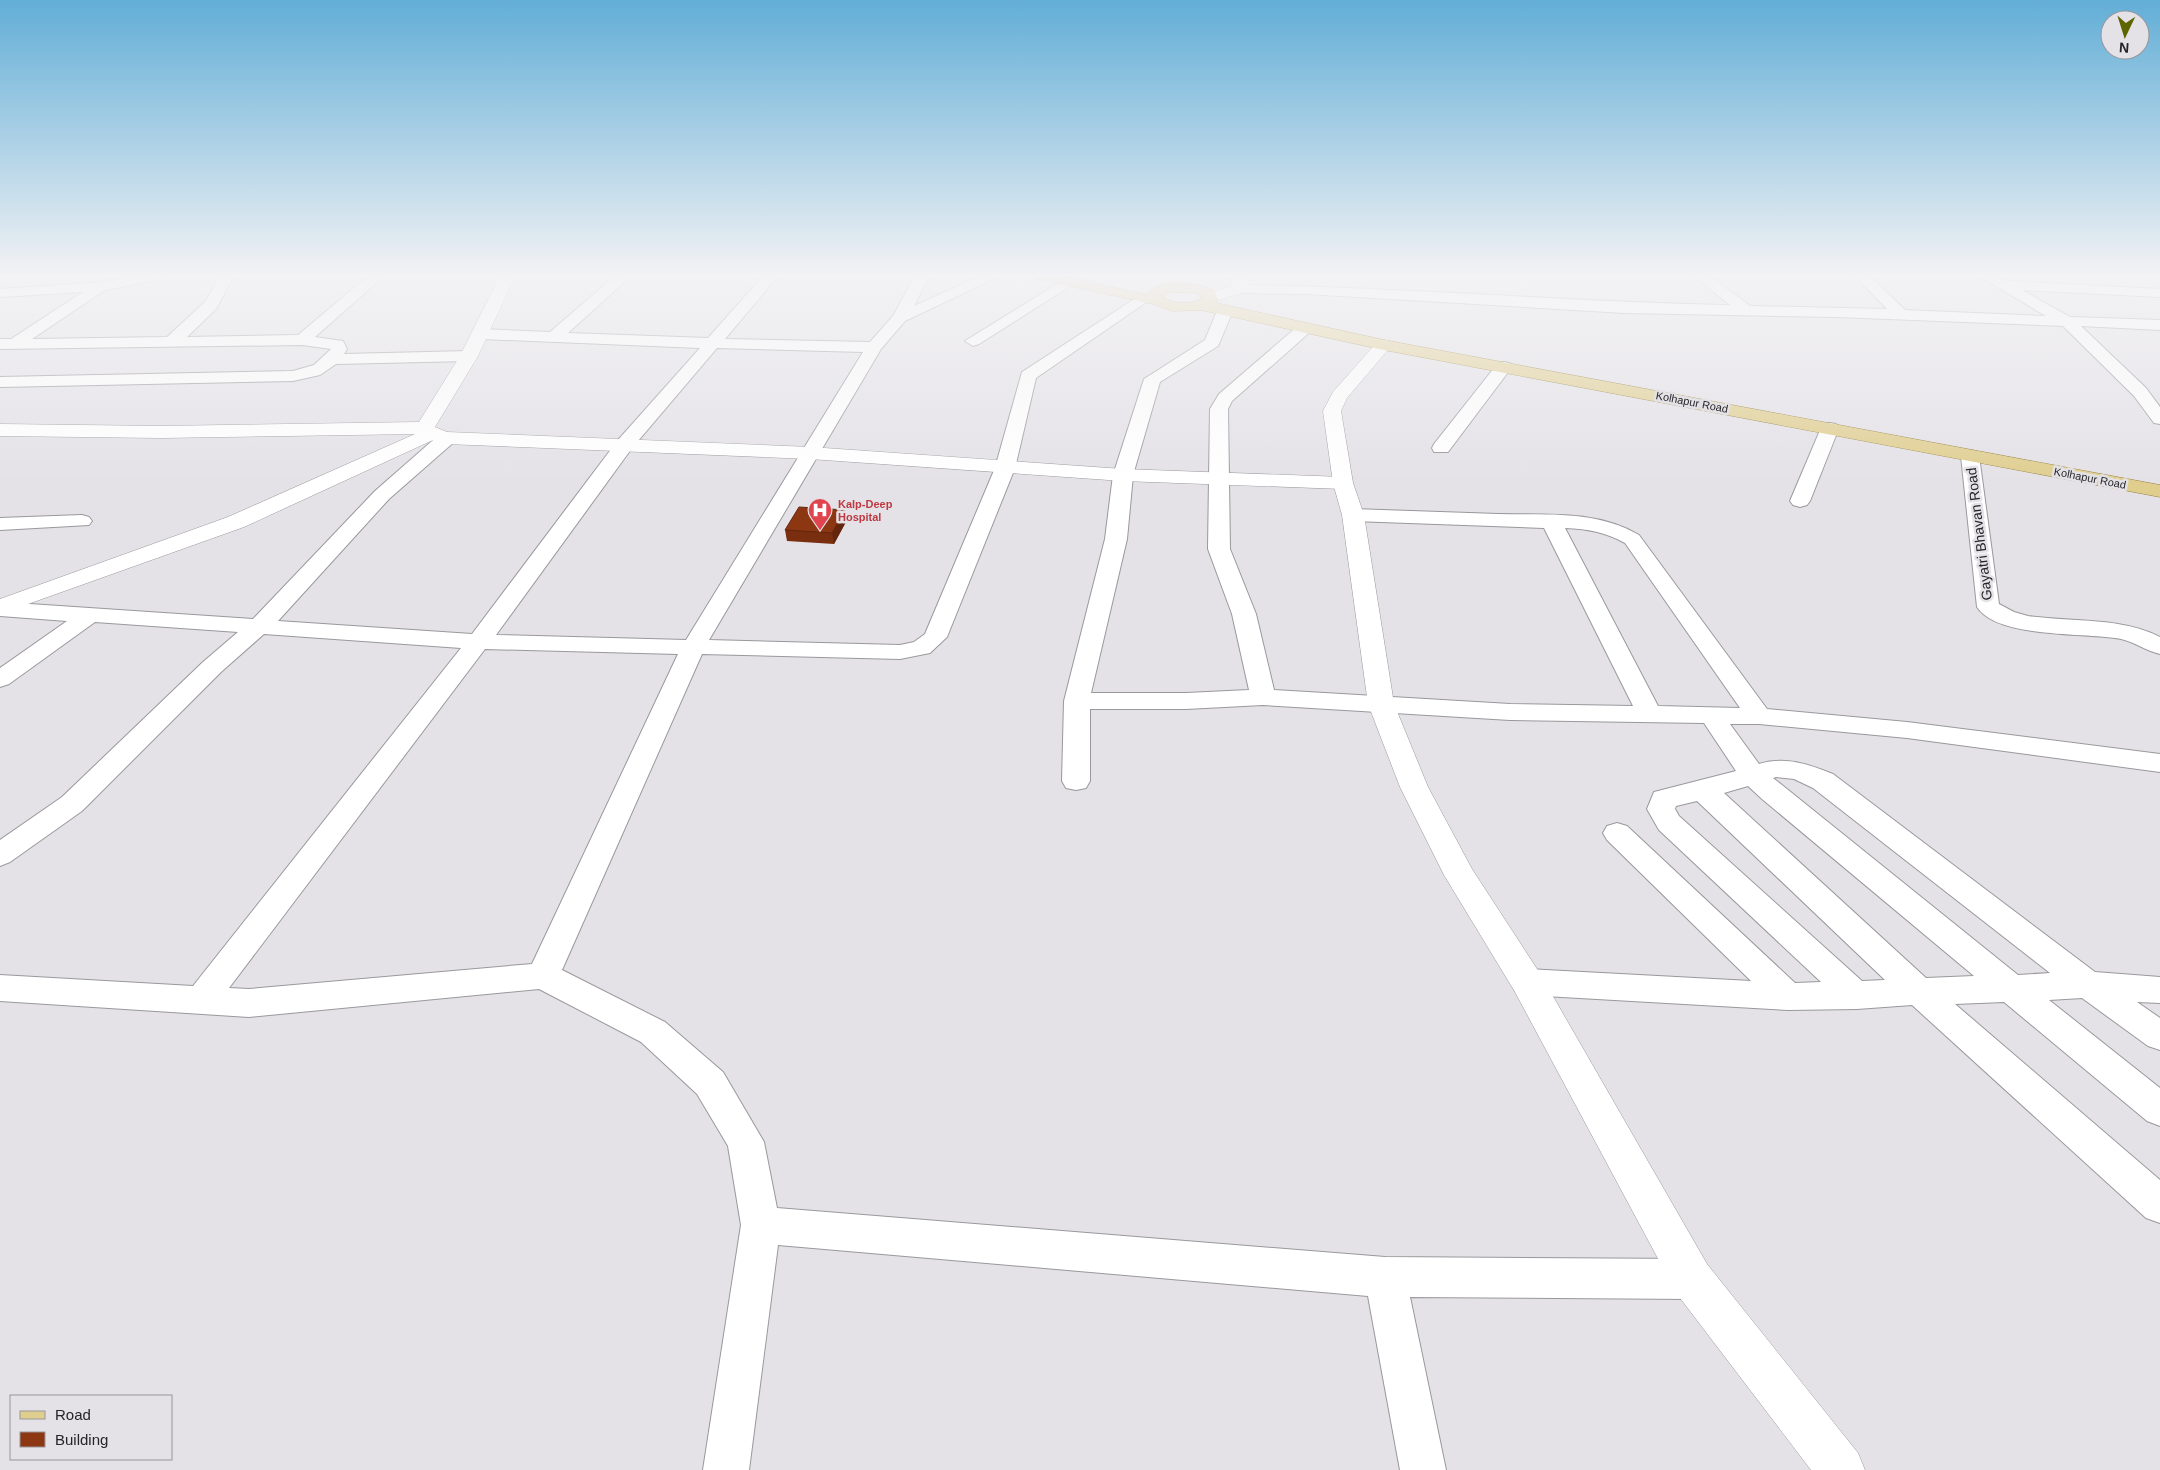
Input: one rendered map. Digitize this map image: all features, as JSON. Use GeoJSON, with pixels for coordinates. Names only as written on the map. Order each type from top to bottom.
{"type":"FeatureCollection","features":[{"type":"Feature","properties":{"kind":"main road","name":"Kolhapur Road"},"geometry":{"type":"LineString","coordinates":[[1384,345],[2160,491]]}},
{"type":"Feature","properties":{"kind":"street"},"geometry":{"type":"LineString","coordinates":[[0,382],[293,376],[318,370],[334,359],[339,349],[337,345]]}},
{"type":"Feature","properties":{"kind":"street"},"geometry":{"type":"LineString","coordinates":[[0,855],[72,804],[212,667],[257,627],[382,495],[435,433],[475,345]]}},
{"type":"Feature","properties":{"kind":"street"},"geometry":{"type":"LineString","coordinates":[[201,1000],[479,642],[625,444],[714,345]]}},
{"type":"Feature","properties":{"kind":"street"},"geometry":{"type":"LineString","coordinates":[[750,345],[874,347]]}},
{"type":"Feature","properties":{"kind":"street"},"geometry":{"type":"LineString","coordinates":[[543,976],[694,646],[876,345]]}},
{"type":"Feature","properties":{"kind":"street"},"geometry":{"type":"LineString","coordinates":[[0,608],[479,642],[900,652],[922,648],[935,637],[1005,468],[1028,376],[1075,345]]}},
{"type":"Feature","properties":{"kind":"street"},"geometry":{"type":"LineString","coordinates":[[1076,781],[1077,701],[1116,539],[1123,475],[1152,379],[1209,345]]}},
{"type":"Feature","properties":{"kind":"street"},"geometry":{"type":"LineString","coordinates":[[1263,697],[1244,614],[1219,549],[1219,409],[1226,398],[1286,345]]}},
{"type":"Feature","properties":{"kind":"street"},"geometry":{"type":"LineString","coordinates":[[1384,345],[1339,396],[1332,411],[1343,483],[1352,515],[1381,704],[1414,787],[1460,876],[1527,982],[1692,1279],[1841,1470]]}},
{"type":"Feature","properties":{"kind":"street"},"geometry":{"type":"LineString","coordinates":[[2091,345],[2140,392],[2160,419]]}},
{"type":"Feature","properties":{"kind":"street"},"geometry":{"type":"LineString","coordinates":[[334,359],[469,356]]}},
{"type":"Feature","properties":{"kind":"street"},"geometry":{"type":"LineString","coordinates":[[1441,448],[1504,367]]}},
{"type":"Feature","properties":{"kind":"street"},"geometry":{"type":"LineString","coordinates":[[1800,501],[1830,428]]}},
{"type":"Feature","properties":{"kind":"street"},"geometry":{"type":"LineString","coordinates":[[0,430],[435,433],[810,453],[1123,475],[1343,483]]}},
{"type":"Feature","properties":{"kind":"street"},"geometry":{"type":"LineString","coordinates":[[0,608],[236,522],[435,433]]}},
{"type":"Feature","properties":{"kind":"street","name":"Gayatri Bhavan Road"},"geometry":{"type":"LineString","coordinates":[[1970,456],[1988,607],[1998,616],[2019,621]]}},
{"type":"Feature","properties":{"kind":"street"},"geometry":{"type":"LineString","coordinates":[[1352,515],[1550,520],[1587,523],[1615,529],[1632,539],[1759,716]]}},
{"type":"Feature","properties":{"kind":"street"},"geometry":{"type":"LineString","coordinates":[[1550,520],[1649,714]]}},
{"type":"Feature","properties":{"kind":"street"},"geometry":{"type":"LineString","coordinates":[[0,524],[82,521]]}},
{"type":"Feature","properties":{"kind":"street"},"geometry":{"type":"LineString","coordinates":[[0,678],[90,615]]}},
{"type":"Feature","properties":{"kind":"street"},"geometry":{"type":"LineString","coordinates":[[2019,621],[2128,634],[2151,640],[2160,647]]}},
{"type":"Feature","properties":{"kind":"street"},"geometry":{"type":"LineString","coordinates":[[1077,701],[1186,701],[1263,697],[1510,712],[1759,716],[1907,730],[2160,763]]}},
{"type":"Feature","properties":{"kind":"street"},"geometry":{"type":"LineString","coordinates":[[1711,715],[1752,774],[2160,1110]]}},
{"type":"Feature","properties":{"kind":"street"},"geometry":{"type":"LineString","coordinates":[[1858,996],[1669,823],[1661,808],[1664,799],[1703,790],[1775,768],[1799,771],[1823,781],[2088,985],[2160,1036]]}},
{"type":"Feature","properties":{"kind":"street"},"geometry":{"type":"LineString","coordinates":[[1703,790],[1918,991],[2160,1205]]}},
{"type":"Feature","properties":{"kind":"street"},"geometry":{"type":"LineString","coordinates":[[1617,834],[1788,997]]}},
{"type":"Feature","properties":{"kind":"street"},"geometry":{"type":"LineString","coordinates":[[0,988],[249,1003],[543,976],[653,1032],[710,1083],[746,1142],[761,1225],[726,1470]]}},
{"type":"Feature","properties":{"kind":"street"},"geometry":{"type":"LineString","coordinates":[[1527,982],[1788,997],[1858,996],[1918,991],[1957,992],[2088,985],[2160,990]]}},
{"type":"Feature","properties":{"kind":"street"},"geometry":{"type":"LineString","coordinates":[[761,1225],[1385,1277],[1692,1279]]}},
{"type":"Feature","properties":{"kind":"street"},"geometry":{"type":"LineString","coordinates":[[1385,1277],[1423,1470]]}},
{"type":"Feature","properties":{"kind":"building"},"geometry":{"type":"Polygon","coordinates":[[[799,507],[845,510],[832,533],[785,530],[799,507]]]}},
{"type":"Feature","properties":{"kind":"place","name":"Kalp-Deep Hospital"},"geometry":{"type":"Point","coordinates":[820,531]}}]}
